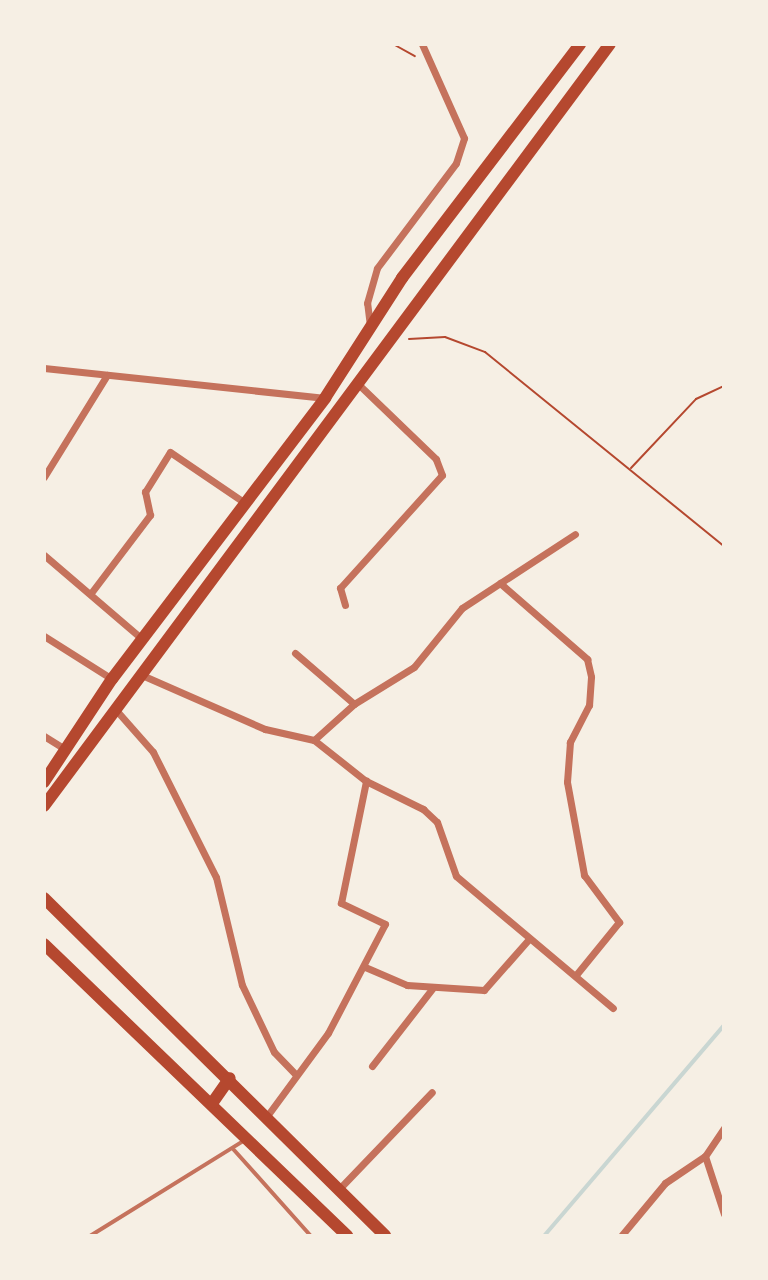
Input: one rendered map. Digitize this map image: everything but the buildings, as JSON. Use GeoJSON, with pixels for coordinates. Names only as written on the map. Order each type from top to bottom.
{"type":"FeatureCollection","features":[{"type":"Feature","properties":{"kind":"highway"},"geometry":{"type":"LineString","coordinates":[[45,780],[112,679],[325,398],[402,278],[580,44]]}},
{"type":"Feature","properties":{"kind":"highway"},"geometry":{"type":"LineString","coordinates":[[44,806],[359,385],[424,289],[610,44]]}},
{"type":"Feature","properties":{"kind":"highway"},"geometry":{"type":"LineString","coordinates":[[370,331],[388,343]]}},
{"type":"Feature","properties":{"kind":"highway"},"geometry":{"type":"LineString","coordinates":[[44,898],[230,1078],[384,1235]]}},
{"type":"Feature","properties":{"kind":"highway"},"geometry":{"type":"LineString","coordinates":[[44,944],[249,1135],[347,1236]]}},
{"type":"Feature","properties":{"kind":"highway"},"geometry":{"type":"LineString","coordinates":[[213,1102],[230,1078]]}},
{"type":"Feature","properties":{"kind":"street"},"geometry":{"type":"LineString","coordinates":[[370,331],[367,303],[377,268],[443,182],[464,138],[461,116],[430,65],[422,44]]}},
{"type":"Feature","properties":{"kind":"street"},"geometry":{"type":"LineString","coordinates":[[44,368],[325,398]]}},
{"type":"Feature","properties":{"kind":"street"},"geometry":{"type":"LineString","coordinates":[[44,477],[107,375]]}},
{"type":"Feature","properties":{"kind":"street"},"geometry":{"type":"LineString","coordinates":[[345,605],[340,588],[442,475],[436,459],[359,385]]}},
{"type":"Feature","properties":{"kind":"street"},"geometry":{"type":"LineString","coordinates":[[91,593],[150,515],[145,492],[170,452],[245,503]]}},
{"type":"Feature","properties":{"kind":"street"},"geometry":{"type":"LineString","coordinates":[[314,740],[354,704],[414,667],[462,608],[575,534]]}},
{"type":"Feature","properties":{"kind":"street"},"geometry":{"type":"LineString","coordinates":[[44,555],[142,639]]}},
{"type":"Feature","properties":{"kind":"street"},"geometry":{"type":"LineString","coordinates":[[500,583],[587,659],[591,677],[589,705],[570,742],[567,782],[584,875],[619,922],[576,975]]}},
{"type":"Feature","properties":{"kind":"street"},"geometry":{"type":"LineString","coordinates":[[44,636],[112,679]]}},
{"type":"Feature","properties":{"kind":"street"},"geometry":{"type":"LineString","coordinates":[[295,653],[354,704]]}},
{"type":"Feature","properties":{"kind":"street"},"geometry":{"type":"LineString","coordinates":[[144,676],[265,729],[314,740],[366,781],[430,816],[456,876],[613,1008]]}},
{"type":"Feature","properties":{"kind":"street"},"geometry":{"type":"LineString","coordinates":[[116,710],[153,752],[216,877],[242,985],[274,1052],[296,1075]]}},
{"type":"Feature","properties":{"kind":"street"},"geometry":{"type":"LineString","coordinates":[[44,736],[66,750]]}},
{"type":"Feature","properties":{"kind":"street"},"geometry":{"type":"LineString","coordinates":[[267,1116],[365,967],[385,924],[341,903],[366,781]]}},
{"type":"Feature","properties":{"kind":"street"},"geometry":{"type":"LineString","coordinates":[[365,967],[432,989],[484,990],[529,939]]}},
{"type":"Feature","properties":{"kind":"street"},"geometry":{"type":"LineString","coordinates":[[372,1066],[432,989]]}},
{"type":"Feature","properties":{"kind":"street"},"geometry":{"type":"LineString","coordinates":[[339,1189],[432,1092]]}},
{"type":"Feature","properties":{"kind":"street"},"geometry":{"type":"LineString","coordinates":[[621,1236],[665,1183],[705,1156],[724,1128]]}},
{"type":"Feature","properties":{"kind":"street"},"geometry":{"type":"LineString","coordinates":[[705,1156],[724,1214]]}},
{"type":"Feature","properties":{"kind":"lane"},"geometry":{"type":"LineString","coordinates":[[90,1236],[234,1150],[249,1135]]}},
{"type":"Feature","properties":{"kind":"lane"},"geometry":{"type":"LineString","coordinates":[[234,1150],[311,1236]]}},
{"type":"Feature","properties":{"kind":"path"},"geometry":{"type":"LineString","coordinates":[[393,44],[430,65]]}},
{"type":"Feature","properties":{"kind":"path"},"geometry":{"type":"LineString","coordinates":[[388,343],[434,336],[485,352],[724,546]]}},
{"type":"Feature","properties":{"kind":"path"},"geometry":{"type":"LineString","coordinates":[[631,469],[696,399],[724,386]]}},
{"type":"Feature","properties":{"kind":"waterway"},"geometry":{"type":"LineString","coordinates":[[544,1236],[724,1025]]}}]}
